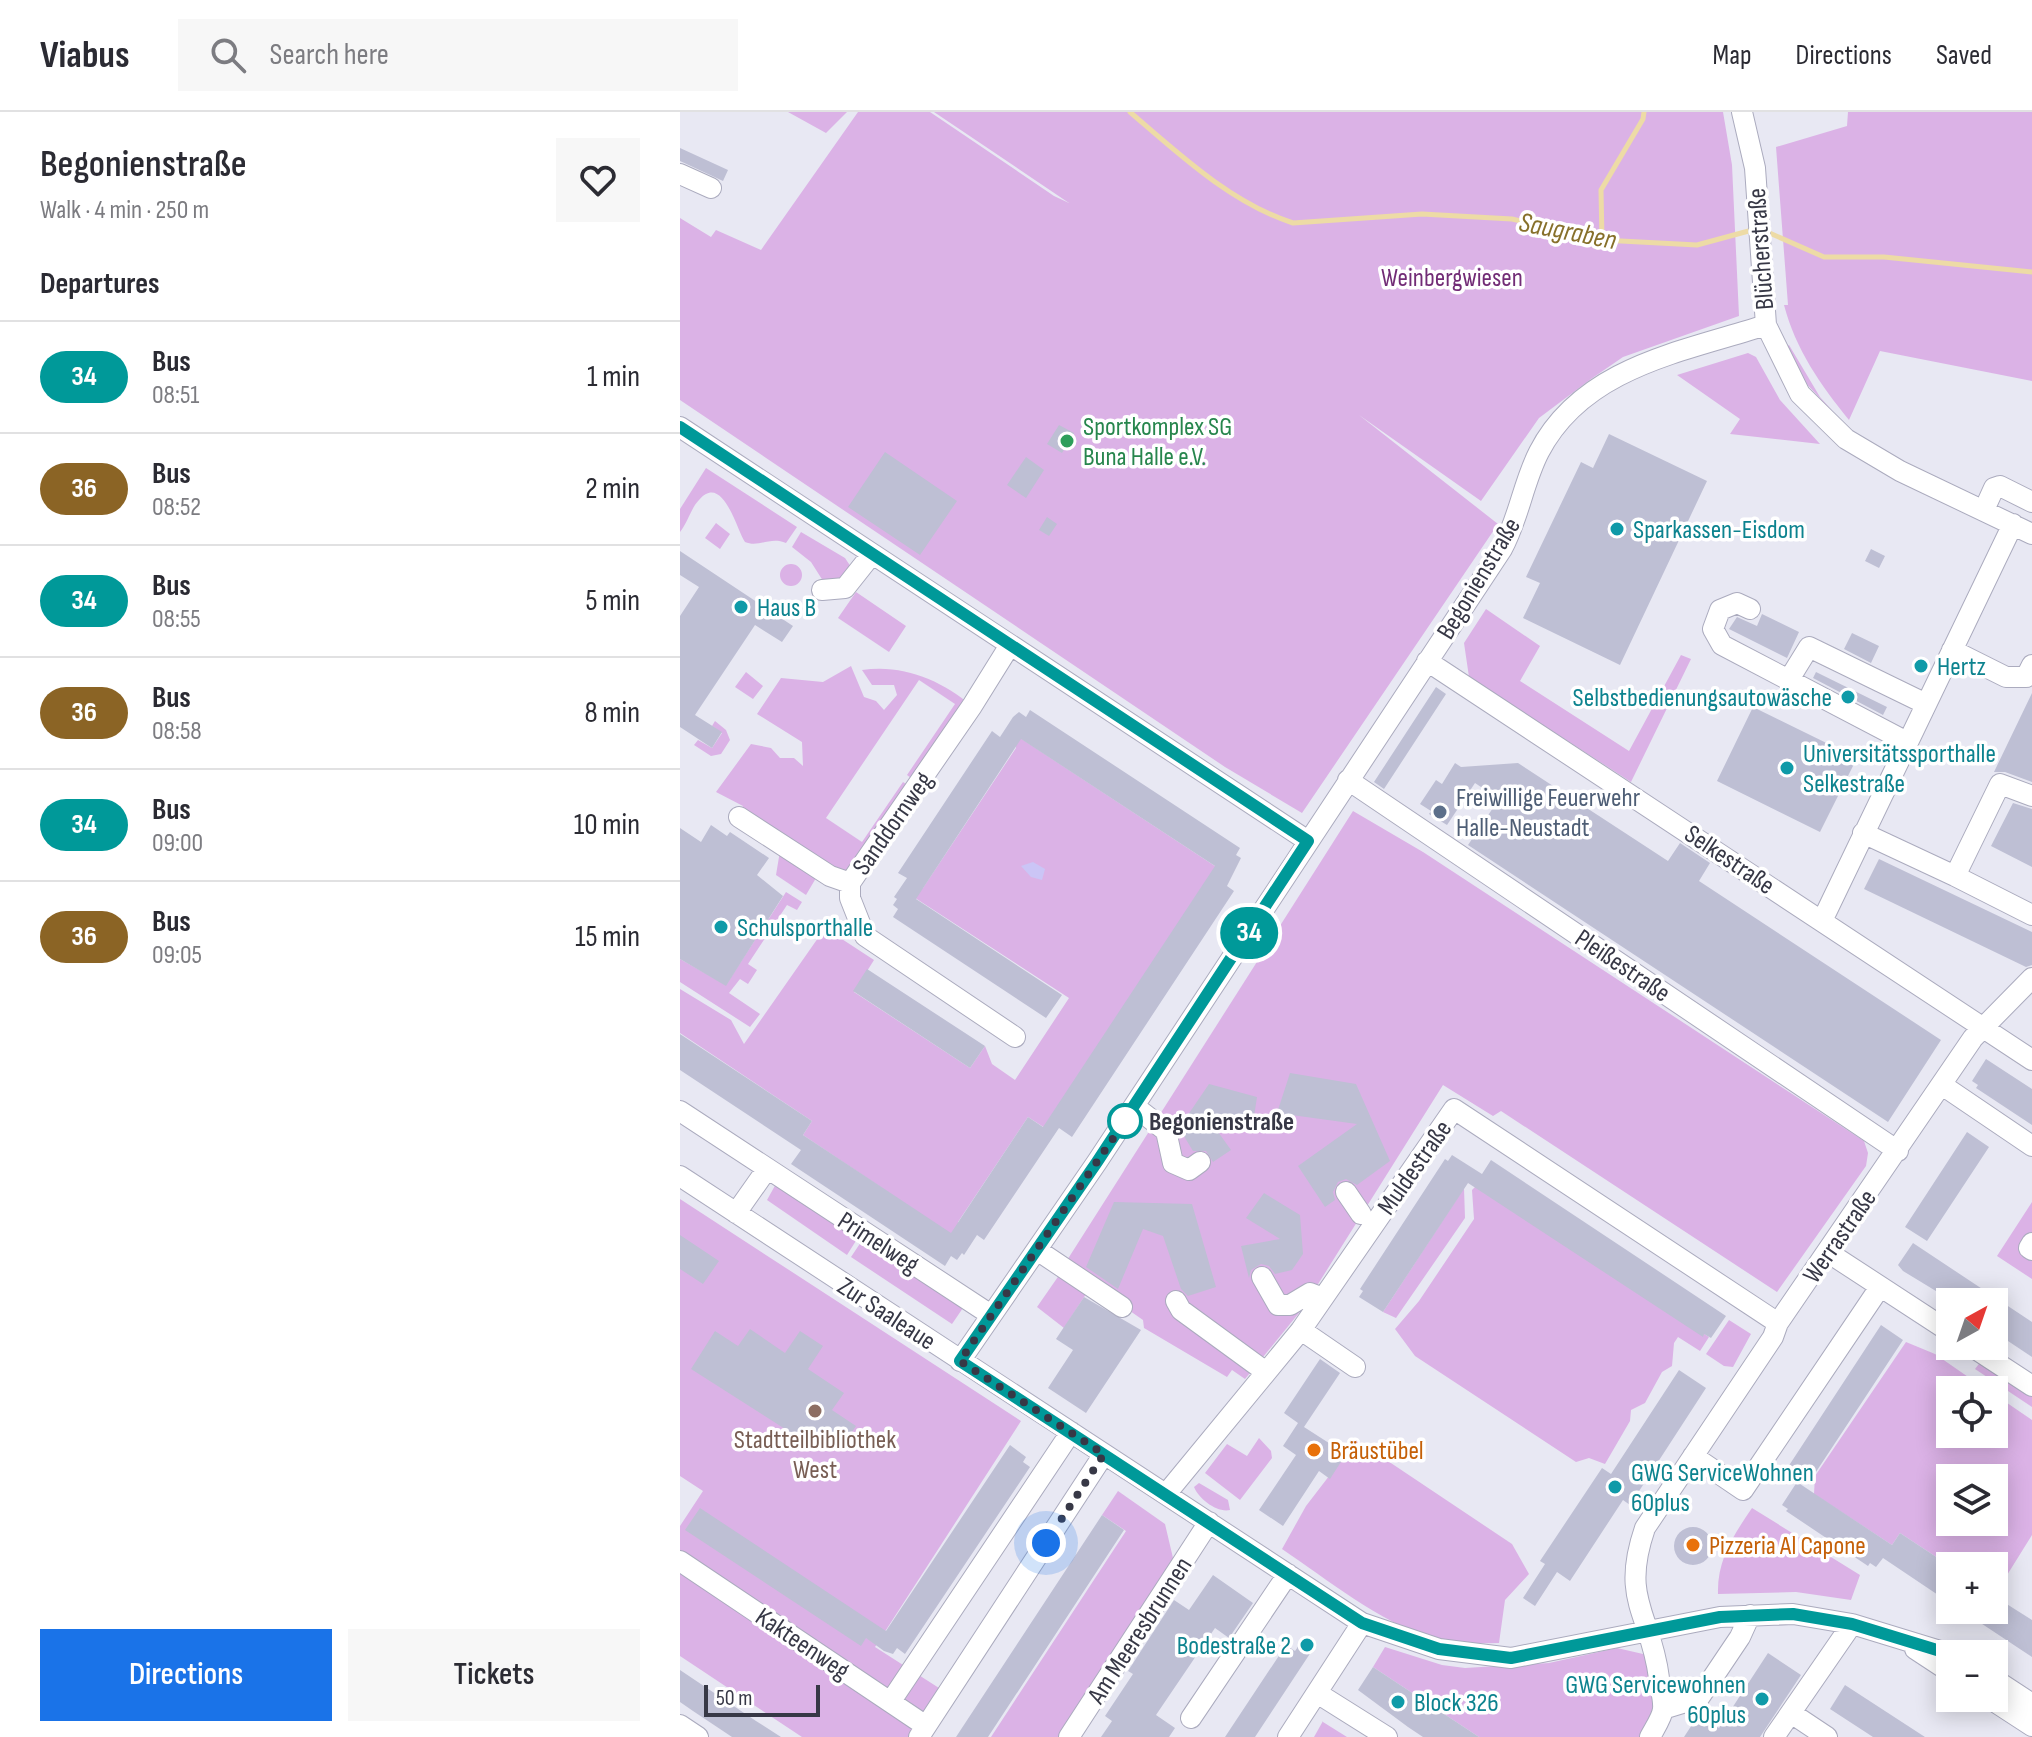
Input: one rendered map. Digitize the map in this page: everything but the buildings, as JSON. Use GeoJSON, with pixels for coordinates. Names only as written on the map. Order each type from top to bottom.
{"type":"FeatureCollection","features":[{"type":"Feature","properties":{"kind":"street","name":"Blücherstraße"},"geometry":{"type":"LineString","coordinates":[[1742,112],[1752,150],[1759,208],[1766,325],[1800,394],[1846,439],[1900,471],[2032,534]]}},
{"type":"Feature","properties":{"kind":"street"},"geometry":{"type":"LineString","coordinates":[[680,174],[711,188]]}},
{"type":"Feature","properties":{"kind":"street","name":"Begonienstraße"},"geometry":{"type":"LineString","coordinates":[[960,1361],[1134,1106],[1502,549],[1519,513],[1537,455],[1566,412],[1583,396],[1629,370],[1766,325]]}},
{"type":"Feature","properties":{"kind":"street"},"geometry":{"type":"LineString","coordinates":[[680,427],[1308,841]]}},
{"type":"Feature","properties":{"kind":"street"},"geometry":{"type":"LineString","coordinates":[[1984,510],[1994,488],[2000,486],[2032,502]]}},
{"type":"Feature","properties":{"kind":"street"},"geometry":{"type":"LineString","coordinates":[[1822,921],[2013,524]]}},
{"type":"Feature","properties":{"kind":"street"},"geometry":{"type":"LineString","coordinates":[[822,590],[845,588],[872,554]]}},
{"type":"Feature","properties":{"kind":"street"},"geometry":{"type":"LineString","coordinates":[[1750,609],[1737,603],[1720,610],[1713,629],[1722,645],[1907,742]]}},
{"type":"Feature","properties":{"kind":"street","name":"Sanddornweg"},"geometry":{"type":"LineString","coordinates":[[1010,645],[972,706],[850,883],[850,898],[865,936],[1015,1037]]}},
{"type":"Feature","properties":{"kind":"street"},"geometry":{"type":"LineString","coordinates":[[1788,681],[1809,647],[1926,704]]}},
{"type":"Feature","properties":{"kind":"street"},"geometry":{"type":"LineString","coordinates":[[1952,650],[2006,677],[2026,677],[2032,665]]}},
{"type":"Feature","properties":{"kind":"street","name":"Selkestraße"},"geometry":{"type":"LineString","coordinates":[[1427,661],[1822,921],[1987,1024],[2032,1060]]}},
{"type":"Feature","properties":{"kind":"street","name":"Pleißestraße"},"geometry":{"type":"LineString","coordinates":[[1348,780],[1898,1151]]}},
{"type":"Feature","properties":{"kind":"street"},"geometry":{"type":"LineString","coordinates":[[1955,876],[2000,784],[2032,796]]}},
{"type":"Feature","properties":{"kind":"street"},"geometry":{"type":"LineString","coordinates":[[739,817],[830,876],[850,883]]}},
{"type":"Feature","properties":{"kind":"street"},"geometry":{"type":"LineString","coordinates":[[1863,833],[2032,915]]}},
{"type":"Feature","properties":{"kind":"street"},"geometry":{"type":"LineString","coordinates":[[1987,1024],[2032,978]]}},
{"type":"Feature","properties":{"kind":"street","name":"Werrastraße"},"geometry":{"type":"LineString","coordinates":[[1663,1709],[1656,1657],[1634,1584],[1636,1554],[1645,1528],[1773,1337],[1778,1323],[1987,1024]]}},
{"type":"Feature","properties":{"kind":"street"},"geometry":{"type":"LineString","coordinates":[[1942,1085],[2032,1146]]}},
{"type":"Feature","properties":{"kind":"street"},"geometry":{"type":"LineString","coordinates":[[1134,1106],[1166,1131],[1173,1163],[1189,1170],[1200,1162]]}},
{"type":"Feature","properties":{"kind":"street","name":"Muldestraße"},"geometry":{"type":"LineString","coordinates":[[1166,1494],[1301,1330],[1454,1109],[1778,1323]]}},
{"type":"Feature","properties":{"kind":"street","name":"Primelweg"},"geometry":{"type":"LineString","coordinates":[[680,1111],[991,1315]]}},
{"type":"Feature","properties":{"kind":"street"},"geometry":{"type":"LineString","coordinates":[[736,1213],[767,1169]]}},
{"type":"Feature","properties":{"kind":"street","name":"Zur Saaleaue"},"geometry":{"type":"LineString","coordinates":[[680,1176],[1362,1623],[1439,1649],[1511,1658],[1646,1630],[1750,1615],[1793,1614],[1852,1624],[1936,1649]]}},
{"type":"Feature","properties":{"kind":"street"},"geometry":{"type":"LineString","coordinates":[[1346,1192],[1361,1214]]}},
{"type":"Feature","properties":{"kind":"street"},"geometry":{"type":"LineString","coordinates":[[2032,1243],[2029,1248],[2032,1250]]}},
{"type":"Feature","properties":{"kind":"street"},"geometry":{"type":"LineString","coordinates":[[1037,1250],[1122,1307]]}},
{"type":"Feature","properties":{"kind":"street"},"geometry":{"type":"LineString","coordinates":[[1829,1253],[1936,1323]]}},
{"type":"Feature","properties":{"kind":"street"},"geometry":{"type":"LineString","coordinates":[[1262,1277],[1278,1305],[1290,1305],[1310,1293],[1323,1298]]}},
{"type":"Feature","properties":{"kind":"street"},"geometry":{"type":"LineString","coordinates":[[1693,1456],[1743,1490],[1880,1287]]}},
{"type":"Feature","properties":{"kind":"street"},"geometry":{"type":"LineString","coordinates":[[1176,1301],[1181,1310],[1266,1372]]}},
{"type":"Feature","properties":{"kind":"street"},"geometry":{"type":"LineString","coordinates":[[1301,1330],[1355,1367]]}},
{"type":"Feature","properties":{"kind":"street"},"geometry":{"type":"LineString","coordinates":[[1992,1360],[2032,1386]]}},
{"type":"Feature","properties":{"kind":"street"},"geometry":{"type":"LineString","coordinates":[[891,1701],[1071,1432]]}},
{"type":"Feature","properties":{"kind":"street"},"geometry":{"type":"LineString","coordinates":[[922,1732],[1104,1454]]}},
{"type":"Feature","properties":{"kind":"street","name":"Am Meeresbrunnen"},"geometry":{"type":"LineString","coordinates":[[1069,1737],[1209,1522]]}},
{"type":"Feature","properties":{"kind":"street","name":"Kakteenweg"},"geometry":{"type":"LineString","coordinates":[[680,1561],[891,1701],[922,1732]]}},
{"type":"Feature","properties":{"kind":"street"},"geometry":{"type":"LineString","coordinates":[[1191,1718],[1288,1574]]}},
{"type":"Feature","properties":{"kind":"street"},"geometry":{"type":"LineString","coordinates":[[1650,1737],[1663,1709],[1699,1698],[1740,1637],[1750,1615]]}},
{"type":"Feature","properties":{"kind":"street"},"geometry":{"type":"LineString","coordinates":[[1288,1737],[1362,1623]]}},
{"type":"Feature","properties":{"kind":"street"},"geometry":{"type":"LineString","coordinates":[[1774,1737],[1852,1624]]}},
{"type":"Feature","properties":{"kind":"street","name":"Zur Saaleaue"},"geometry":{"type":"LineString","coordinates":[[1895,1635],[1936,1663]]}},
{"type":"Feature","properties":{"kind":"street"},"geometry":{"type":"LineString","coordinates":[[2008,1688],[2032,1704]]}},
{"type":"Feature","properties":{"kind":"street"},"geometry":{"type":"LineString","coordinates":[[1317,1693],[1387,1737]]}},
{"type":"Feature","properties":{"kind":"street"},"geometry":{"type":"LineString","coordinates":[[2008,1710],[2032,1726]]}},
{"type":"Feature","properties":{"kind":"street"},"geometry":{"type":"LineString","coordinates":[[1791,1713],[1827,1737]]}},
{"type":"Feature","properties":{"kind":"street"},"geometry":{"type":"LineString","coordinates":[[680,1725],[698,1737]]}},
{"type":"Feature","properties":{"kind":"green space"},"geometry":{"type":"Polygon","coordinates":[[[788,112],[847,112],[826,133],[788,112]]]}},
{"type":"Feature","properties":{"kind":"green space","name":"Sportkomplex SG Buna Halle e.V."},"geometry":{"type":"Polygon","coordinates":[[[858,112],[930,112],[1069,203],[934,112],[1723,112],[1732,165],[1739,316],[1623,357],[1591,379],[1539,418],[1481,501],[1359,415],[1498,524],[1302,813],[1225,767],[680,400],[680,218],[711,237],[716,230],[761,250],[858,112]]]}},
{"type":"Feature","properties":{"kind":"green space"},"geometry":{"type":"Polygon","coordinates":[[[1848,112],[2032,112],[2032,381],[1880,351],[1849,420],[1819,380],[1795,337],[1784,305],[1788,305],[1776,147],[1847,126],[1848,112]]]}},
{"type":"Feature","properties":{"kind":"green space"},"geometry":{"type":"Polygon","coordinates":[[[1789,345],[1820,397],[1844,424],[1802,379],[1785,348],[1789,345]]]}},
{"type":"Feature","properties":{"kind":"green space"},"geometry":{"type":"Polygon","coordinates":[[[1748,353],[1756,357],[1780,400],[1820,444],[1730,434],[1740,419],[1677,375],[1748,353]]]}},
{"type":"Feature","properties":{"kind":"green space"},"geometry":{"type":"Polygon","coordinates":[[[706,468],[797,527],[786,543],[745,542],[728,506],[715,493],[708,493],[699,500],[680,532],[680,509],[706,468]]]}},
{"type":"Feature","properties":{"kind":"green space"},"geometry":{"type":"Polygon","coordinates":[[[716,523],[730,534],[720,549],[705,538],[716,523]]]}},
{"type":"Feature","properties":{"kind":"green space"},"geometry":{"type":"Polygon","coordinates":[[[801,532],[845,558],[851,567],[840,580],[825,584],[811,562],[792,547],[801,532]]]}},
{"type":"Feature","properties":{"kind":"green space"},"geometry":{"type":"Polygon","coordinates":[[[791,564],[799,567],[802,575],[799,583],[791,586],[783,583],[780,575],[783,567],[791,564]]]}},
{"type":"Feature","properties":{"kind":"green space"},"geometry":{"type":"Polygon","coordinates":[[[856,592],[906,626],[889,652],[838,618],[856,592]]]}},
{"type":"Feature","properties":{"kind":"green space"},"geometry":{"type":"Polygon","coordinates":[[[1486,609],[1540,646],[1520,681],[1629,751],[1681,655],[1691,659],[1631,782],[1469,677],[1464,643],[1486,609]]]}},
{"type":"Feature","properties":{"kind":"green space"},"geometry":{"type":"Polygon","coordinates":[[[851,666],[864,697],[876,701],[884,710],[897,695],[894,685],[872,685],[862,670],[892,669],[921,676],[948,689],[972,706],[919,784],[907,775],[955,704],[919,680],[826,818],[862,842],[903,782],[915,790],[850,883],[740,814],[743,806],[716,792],[751,744],[771,748],[780,758],[794,758],[803,766],[802,742],[757,714],[781,678],[823,682],[851,666]]]}},
{"type":"Feature","properties":{"kind":"green space"},"geometry":{"type":"Polygon","coordinates":[[[746,672],[763,686],[753,699],[735,687],[746,672]]]}},
{"type":"Feature","properties":{"kind":"green space"},"geometry":{"type":"Polygon","coordinates":[[[715,721],[726,730],[730,740],[721,754],[711,756],[694,745],[698,740],[712,748],[722,733],[712,726],[715,721]]]}},
{"type":"Feature","properties":{"kind":"green space"},"geometry":{"type":"Polygon","coordinates":[[[1014,734],[1224,872],[1045,1128],[1028,1117],[958,1222],[961,1241],[803,1135],[812,1121],[680,1033],[680,989],[731,1020],[744,1044],[825,928],[874,960],[854,992],[970,1068],[985,1046],[992,1064],[1015,1080],[1069,998],[909,894],[923,888],[1016,748],[1014,734]]]}},
{"type":"Feature","properties":{"kind":"green space"},"geometry":{"type":"Polygon","coordinates":[[[1353,811],[1423,852],[1864,1141],[1868,1153],[1866,1166],[1777,1292],[1501,1111],[1493,1116],[1443,1085],[1303,1308],[1245,1379],[1232,1370],[1227,1377],[1144,1328],[1143,1320],[1064,1265],[1353,811]]]}},
{"type":"Feature","properties":{"kind":"green space"},"geometry":{"type":"Polygon","coordinates":[[[780,851],[816,878],[806,895],[776,875],[780,851]]]}},
{"type":"Feature","properties":{"kind":"green space"},"geometry":{"type":"Polygon","coordinates":[[[786,892],[802,902],[797,910],[787,905],[748,964],[757,970],[748,984],[740,979],[729,993],[760,1014],[750,1027],[680,982],[680,959],[726,985],[786,892]]]}},
{"type":"Feature","properties":{"kind":"green space"},"geometry":{"type":"Polygon","coordinates":[[[777,1182],[859,1236],[847,1255],[767,1200],[777,1182]]]}},
{"type":"Feature","properties":{"kind":"green space"},"geometry":{"type":"Polygon","coordinates":[[[1476,1186],[1709,1337],[1700,1351],[1678,1337],[1674,1343],[1672,1366],[1662,1372],[1645,1403],[1631,1410],[1630,1421],[1605,1464],[1589,1458],[1576,1462],[1415,1356],[1395,1329],[1419,1301],[1474,1219],[1472,1190],[1476,1186]]]}},
{"type":"Feature","properties":{"kind":"green space"},"geometry":{"type":"Polygon","coordinates":[[[1464,1188],[1465,1218],[1396,1318],[1383,1312],[1464,1188]]]}},
{"type":"Feature","properties":{"kind":"green space"},"geometry":{"type":"Polygon","coordinates":[[[680,1199],[1021,1421],[875,1647],[939,1688],[911,1737],[802,1737],[680,1656],[680,1526],[703,1491],[680,1476],[680,1199]]]}},
{"type":"Feature","properties":{"kind":"green space"},"geometry":{"type":"Polygon","coordinates":[[[2032,1202],[2032,1279],[1997,1256],[2032,1202]]]}},
{"type":"Feature","properties":{"kind":"green space"},"geometry":{"type":"Polygon","coordinates":[[[863,1239],[965,1305],[952,1324],[851,1257],[863,1239]]]}},
{"type":"Feature","properties":{"kind":"green space"},"geometry":{"type":"Polygon","coordinates":[[[1062,1271],[1086,1294],[1064,1328],[1037,1307],[1062,1271]]]}},
{"type":"Feature","properties":{"kind":"green space"},"geometry":{"type":"Polygon","coordinates":[[[1729,1320],[1751,1334],[1733,1367],[1724,1366],[1706,1354],[1729,1320]]]}},
{"type":"Feature","properties":{"kind":"green space"},"geometry":{"type":"Polygon","coordinates":[[[1906,1342],[1935,1354],[1936,1360],[1944,1360],[1967,1376],[1936,1376],[1936,1448],[2008,1448],[2008,1404],[2032,1420],[2032,1535],[2008,1574],[2008,1552],[1936,1552],[1936,1557],[1900,1533],[1892,1545],[1814,1494],[1815,1476],[1906,1342]]]}},
{"type":"Feature","properties":{"kind":"green space"},"geometry":{"type":"Polygon","coordinates":[[[1982,1360],[2006,1376],[1986,1376],[1975,1369],[1982,1360]]]}},
{"type":"Feature","properties":{"kind":"green space"},"geometry":{"type":"Polygon","coordinates":[[[2008,1377],[2032,1393],[2032,1407],[2008,1391],[2008,1377]]]}},
{"type":"Feature","properties":{"kind":"green space"},"geometry":{"type":"Polygon","coordinates":[[[1259,1438],[1271,1451],[1272,1458],[1240,1500],[1205,1473],[1227,1444],[1247,1456],[1259,1438]]]}},
{"type":"Feature","properties":{"kind":"green space"},"geometry":{"type":"Polygon","coordinates":[[[1355,1439],[1512,1544],[1529,1574],[1505,1600],[1499,1643],[1448,1642],[1411,1631],[1354,1599],[1282,1549],[1306,1506],[1346,1454],[1343,1448],[1355,1439]]]}},
{"type":"Feature","properties":{"kind":"green space"},"geometry":{"type":"Polygon","coordinates":[[[1199,1483],[1228,1500],[1230,1510],[1214,1507],[1204,1500],[1194,1487],[1199,1483]]]}},
{"type":"Feature","properties":{"kind":"green space"},"geometry":{"type":"Polygon","coordinates":[[[1118,1491],[1165,1524],[1173,1558],[1061,1737],[991,1737],[1126,1531],[1102,1515],[1118,1491]]]}},
{"type":"Feature","properties":{"kind":"green space"},"geometry":{"type":"Polygon","coordinates":[[[1752,1508],[1860,1575],[1851,1600],[1796,1592],[1718,1594],[1723,1559],[1752,1508]]]}},
{"type":"Feature","properties":{"kind":"green space"},"geometry":{"type":"Polygon","coordinates":[[[1385,1647],[1442,1665],[1465,1668],[1549,1663],[1617,1648],[1656,1657],[1663,1709],[1650,1737],[1479,1737],[1373,1667],[1385,1647]]]}},
{"type":"Feature","properties":{"kind":"green space"},"geometry":{"type":"Polygon","coordinates":[[[1323,1722],[1347,1737],[1314,1737],[1323,1722]]]}},
{"type":"Feature","properties":{"kind":"sand"},"geometry":{"type":"Polygon","coordinates":[[[1033,862],[1045,869],[1042,880],[1031,877],[1021,866],[1033,862]]]}},
{"type":"Feature","properties":{"kind":"waterway","name":"Saugraben"},"geometry":{"type":"LineString","coordinates":[[1130,112],[1227,190],[1293,223],[1422,214],[1512,219],[1602,240],[1697,245],[1756,229]]}},
{"type":"Feature","properties":{"kind":"waterway"},"geometry":{"type":"LineString","coordinates":[[1602,240],[1601,190],[1643,119],[1644,112]]}},
{"type":"Feature","properties":{"kind":"waterway","name":"Saugraben"},"geometry":{"type":"LineString","coordinates":[[1765,231],[1824,257],[1884,257],[2032,272]]}},
{"type":"Feature","properties":{"kind":"bus line","name":"34"},"geometry":{"type":"LineString","coordinates":[[680,427],[1308,841],[1097,1162],[960,1361],[1362,1623],[1413,1643],[1468,1654],[1511,1658],[1720,1617],[1793,1614],[1852,1624],[1936,1648]]}},
{"type":"Feature","properties":{"kind":"place","name":"Sportkomplex SG Buna Halle e.V."},"geometry":{"type":"Point","coordinates":[1067,441]}},
{"type":"Feature","properties":{"kind":"place","name":"Sparkassen-Eisdom"},"geometry":{"type":"Point","coordinates":[1617,529]}},
{"type":"Feature","properties":{"kind":"place","name":"Haus B"},"geometry":{"type":"Point","coordinates":[741,607]}},
{"type":"Feature","properties":{"kind":"place","name":"Hertz"},"geometry":{"type":"Point","coordinates":[1921,666]}},
{"type":"Feature","properties":{"kind":"place","name":"Selbstbedienungsautowäsche"},"geometry":{"type":"Point","coordinates":[1848,697]}},
{"type":"Feature","properties":{"kind":"place","name":"Universitätssporthalle Selkestraße"},"geometry":{"type":"Point","coordinates":[1787,768]}},
{"type":"Feature","properties":{"kind":"place","name":"Freiwillige Feuerwehr Halle-Neustadt"},"geometry":{"type":"Point","coordinates":[1440,812]}},
{"type":"Feature","properties":{"kind":"place","name":"Schulsporthalle"},"geometry":{"type":"Point","coordinates":[721,927]}},
{"type":"Feature","properties":{"kind":"place","name":"Begonienstraße"},"geometry":{"type":"Point","coordinates":[1125,1121]}},
{"type":"Feature","properties":{"kind":"place","name":"Stadtteilbibliothek West"},"geometry":{"type":"Point","coordinates":[815,1411]}},
{"type":"Feature","properties":{"kind":"place","name":"Bräustübel"},"geometry":{"type":"Point","coordinates":[1314,1450]}},
{"type":"Feature","properties":{"kind":"place","name":"GWG ServiceWohnen 60plus"},"geometry":{"type":"Point","coordinates":[1615,1487]}},
{"type":"Feature","properties":{"kind":"place","name":"Pizzeria Al Capone"},"geometry":{"type":"Point","coordinates":[1693,1545]}},
{"type":"Feature","properties":{"kind":"place","name":"Bodestraße 2"},"geometry":{"type":"Point","coordinates":[1307,1645]}},
{"type":"Feature","properties":{"kind":"place","name":"GWG Servicewohnen 60plus"},"geometry":{"type":"Point","coordinates":[1762,1699]}},
{"type":"Feature","properties":{"kind":"place","name":"Block 326"},"geometry":{"type":"Point","coordinates":[1398,1702]}},
{"type":"Feature","properties":{"kind":"route"},"geometry":{"type":"LineString","coordinates":[[1046,1543],[1104,1454],[960,1361],[1125,1121]]}},
{"type":"Feature","properties":{"kind":"park label","name":"Weinbergwiesen"},"geometry":{"type":"Point","coordinates":[1452,277]}}]}
